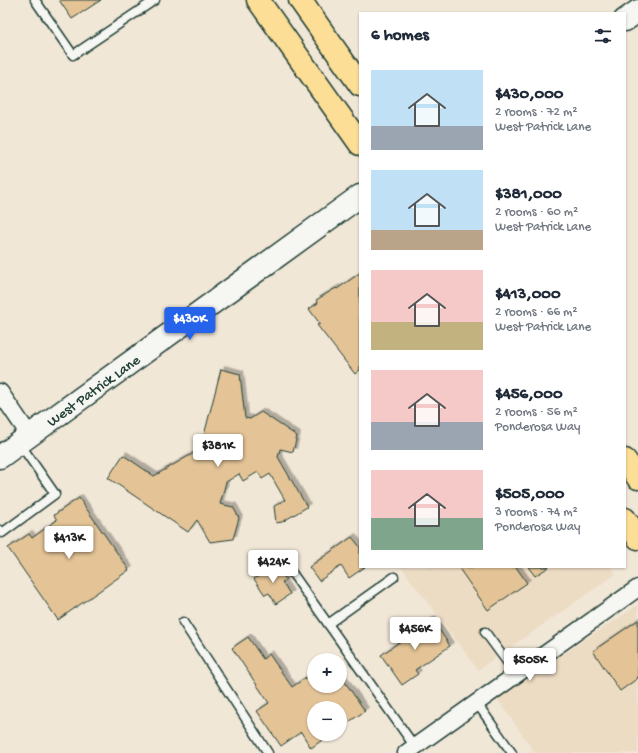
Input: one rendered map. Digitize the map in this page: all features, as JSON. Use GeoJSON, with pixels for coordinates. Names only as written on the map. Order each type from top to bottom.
{"type":"FeatureCollection","features":[{"type":"Feature","properties":{"kind":"main road"},"geometry":{"type":"LineString","coordinates":[[258,0],[359,143]]}},
{"type":"Feature","properties":{"kind":"main road"},"geometry":{"type":"LineString","coordinates":[[300,0],[359,83]]}},
{"type":"Feature","properties":{"kind":"main road"},"geometry":{"type":"LineString","coordinates":[[626,461],[638,478]]}},
{"type":"Feature","properties":{"kind":"main road"},"geometry":{"type":"LineString","coordinates":[[626,520],[638,538]]}},
{"type":"Feature","properties":{"kind":"street"},"geometry":{"type":"LineString","coordinates":[[626,19],[638,11]]}},
{"type":"Feature","properties":{"kind":"street","name":"West Patrick Lane"},"geometry":{"type":"LineString","coordinates":[[0,457],[359,197]]}},
{"type":"Feature","properties":{"kind":"street"},"geometry":{"type":"LineString","coordinates":[[0,392],[25,440]]}},
{"type":"Feature","properties":{"kind":"street"},"geometry":{"type":"LineString","coordinates":[[410,750],[638,588]]}},
{"type":"Feature","properties":{"kind":"lane"},"geometry":{"type":"LineString","coordinates":[[34,0],[73,55],[155,0]]}},
{"type":"Feature","properties":{"kind":"lane"},"geometry":{"type":"LineString","coordinates":[[0,530],[2,533],[55,494],[25,440]]}},
{"type":"Feature","properties":{"kind":"lane"},"geometry":{"type":"LineString","coordinates":[[290,570],[328,624],[410,750]]}},
{"type":"Feature","properties":{"kind":"lane"},"geometry":{"type":"LineString","coordinates":[[328,624],[394,577]]}},
{"type":"Feature","properties":{"kind":"lane"},"geometry":{"type":"LineString","coordinates":[[183,622],[268,753]]}},
{"type":"Feature","properties":{"kind":"lane"},"geometry":{"type":"LineString","coordinates":[[485,632],[516,674]]}},
{"type":"Feature","properties":{"kind":"lane"},"geometry":{"type":"LineString","coordinates":[[476,702],[512,753]]}},
{"type":"Feature","properties":{"kind":"shaded area"},"geometry":{"type":"Polygon","coordinates":[[[402,568],[612,568],[616,574],[478,670],[402,568]]]}},
{"type":"Feature","properties":{"kind":"shaded area"},"geometry":{"type":"Polygon","coordinates":[[[638,605],[638,753],[535,753],[496,697],[638,605]]]}},
{"type":"Feature","properties":{"kind":"building"},"geometry":{"type":"Polygon","coordinates":[[[59,0],[101,0],[72,19],[59,0]]]}},
{"type":"Feature","properties":{"kind":"building"},"geometry":{"type":"Polygon","coordinates":[[[359,274],[359,371],[355,374],[317,325],[320,324],[309,309],[318,303],[316,300],[336,288],[337,289],[359,274]]]}},
{"type":"Feature","properties":{"kind":"building"},"geometry":{"type":"Polygon","coordinates":[[[221,369],[240,374],[245,418],[250,419],[261,412],[297,436],[293,452],[280,449],[278,457],[307,507],[282,522],[276,523],[274,506],[285,500],[270,474],[262,479],[258,472],[243,481],[239,474],[226,482],[220,504],[233,507],[239,518],[233,539],[210,542],[197,520],[188,532],[108,478],[123,455],[154,476],[199,450],[200,451],[221,369]]]}},
{"type":"Feature","properties":{"kind":"building"},"geometry":{"type":"Polygon","coordinates":[[[79,498],[129,570],[58,620],[8,548],[29,534],[32,538],[57,520],[54,515],[79,498]]]}},
{"type":"Feature","properties":{"kind":"building"},"geometry":{"type":"Polygon","coordinates":[[[352,537],[359,546],[359,568],[364,568],[349,578],[341,566],[319,581],[309,567],[352,537]]]}},
{"type":"Feature","properties":{"kind":"building"},"geometry":{"type":"Polygon","coordinates":[[[276,564],[286,580],[282,582],[290,594],[276,604],[269,593],[265,595],[254,579],[276,564]]]}},
{"type":"Feature","properties":{"kind":"building"},"geometry":{"type":"Polygon","coordinates":[[[459,568],[517,568],[527,583],[488,610],[459,568]]]}},
{"type":"Feature","properties":{"kind":"building"},"geometry":{"type":"Polygon","coordinates":[[[529,568],[547,568],[535,576],[529,568]]]}},
{"type":"Feature","properties":{"kind":"building"},"geometry":{"type":"Polygon","coordinates":[[[432,619],[450,646],[415,670],[418,674],[402,685],[381,655],[432,619]]]}},
{"type":"Feature","properties":{"kind":"building"},"geometry":{"type":"Polygon","coordinates":[[[638,620],[638,678],[620,691],[593,651],[638,620]]]}},
{"type":"Feature","properties":{"kind":"building"},"geometry":{"type":"Polygon","coordinates":[[[248,637],[263,659],[269,654],[292,687],[307,677],[307,693],[347,693],[347,685],[365,711],[347,723],[347,701],[307,701],[307,741],[321,741],[311,748],[301,732],[281,746],[257,711],[269,703],[232,648],[248,637]]]}}]}
